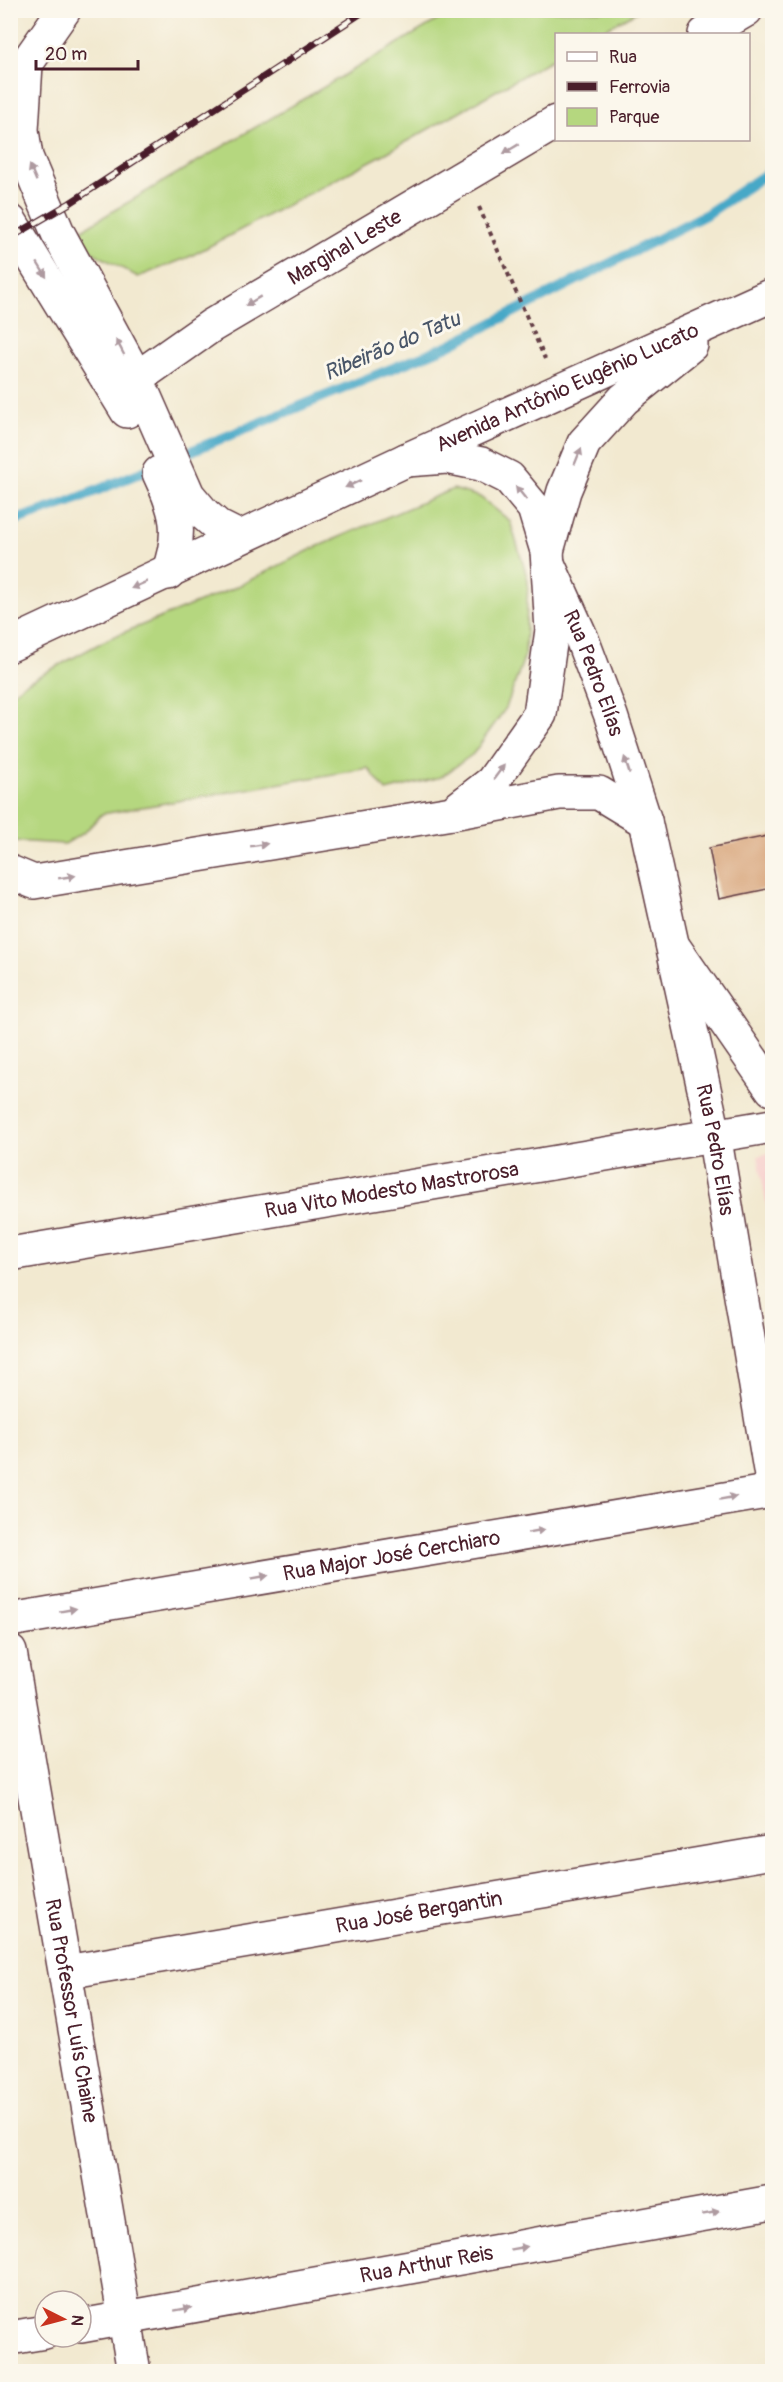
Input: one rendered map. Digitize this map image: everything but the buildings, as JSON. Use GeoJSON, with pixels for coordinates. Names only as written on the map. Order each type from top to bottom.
{"type":"FeatureCollection","features":[{"type":"Feature","properties":{"kind":"street"},"geometry":{"type":"LineString","coordinates":[[64,10],[18,70],[26,157],[127,386],[181,499],[176,552],[168,573]]}},
{"type":"Feature","properties":{"kind":"street"},"geometry":{"type":"LineString","coordinates":[[707,33],[746,10]]}},
{"type":"Feature","properties":{"kind":"street","name":"Marginal Leste"},"geometry":{"type":"LineString","coordinates":[[127,386],[211,326],[555,123]]}},
{"type":"Feature","properties":{"kind":"street"},"geometry":{"type":"LineString","coordinates":[[10,221],[127,386]]}},
{"type":"Feature","properties":{"kind":"street","name":"Avenida Antônio Eugênio Lucato"},"geometry":{"type":"LineString","coordinates":[[10,645],[406,460],[772,295]]}},
{"type":"Feature","properties":{"kind":"street","name":"Avenida Antônio Eugênio Lucato"},"geometry":{"type":"LineString","coordinates":[[547,556],[564,491],[584,443],[624,399],[728,316]]}},
{"type":"Feature","properties":{"kind":"street"},"geometry":{"type":"LineString","coordinates":[[406,460],[447,458],[481,464],[509,478],[534,508],[547,556],[552,630],[540,714],[492,782],[452,813]]}},
{"type":"Feature","properties":{"kind":"street"},"geometry":{"type":"LineString","coordinates":[[181,499],[219,527],[239,537]]}},
{"type":"Feature","properties":{"kind":"street","name":"Rua Pedro Elías"},"geometry":{"type":"LineString","coordinates":[[547,556],[611,716],[645,821],[714,1134],[772,1482]]}},
{"type":"Feature","properties":{"kind":"street"},"geometry":{"type":"LineString","coordinates":[[18,880],[452,813],[559,793],[599,793],[645,821]]}},
{"type":"Feature","properties":{"kind":"street"},"geometry":{"type":"LineString","coordinates":[[673,946],[772,1089]]}},
{"type":"Feature","properties":{"kind":"street","name":"Rua Vito Modesto Mastrorosa"},"geometry":{"type":"LineString","coordinates":[[10,1254],[772,1125]]}},
{"type":"Feature","properties":{"kind":"street","name":"Rua Major José Cerchiaro"},"geometry":{"type":"LineString","coordinates":[[10,1620],[772,1491]]}},
{"type":"Feature","properties":{"kind":"street","name":"Rua Professor Luís Chaine"},"geometry":{"type":"LineString","coordinates":[[10,1652],[134,2372]]}},
{"type":"Feature","properties":{"kind":"street","name":"Rua José Bergantin"},"geometry":{"type":"LineString","coordinates":[[66,1972],[772,1852]]}},
{"type":"Feature","properties":{"kind":"street","name":"Rua Arthur Reis"},"geometry":{"type":"LineString","coordinates":[[93,2324],[772,2202]]}},
{"type":"Feature","properties":{"kind":"street"},"geometry":{"type":"LineString","coordinates":[[10,2337],[33,2334]]}},
{"type":"Feature","properties":{"kind":"path"},"geometry":{"type":"LineString","coordinates":[[478,204],[545,359]]}},
{"type":"Feature","properties":{"kind":"shaded area"},"geometry":{"type":"Polygon","coordinates":[[[772,1152],[772,1238],[758,1156],[772,1152]]]}},
{"type":"Feature","properties":{"kind":"green space"},"geometry":{"type":"Polygon","coordinates":[[[453,11],[638,11],[598,33],[555,33],[555,58],[386,153],[189,257],[138,277],[90,251],[76,233],[453,11]]]}},
{"type":"Feature","properties":{"kind":"green space"},"geometry":{"type":"Polygon","coordinates":[[[453,489],[480,497],[510,521],[528,580],[525,655],[506,708],[473,754],[441,777],[386,791],[368,768],[102,814],[85,832],[65,844],[11,841],[11,694],[24,684],[110,638],[234,588],[314,548],[453,489]]]}},
{"type":"Feature","properties":{"kind":"waterway","name":"Ribeirão do Tatu"},"geometry":{"type":"LineString","coordinates":[[174,458],[447,346],[707,214],[772,170]]}},
{"type":"Feature","properties":{"kind":"waterway","name":"Ribeirão do Tatu"},"geometry":{"type":"LineString","coordinates":[[10,522],[66,503],[154,467]]}},
{"type":"Feature","properties":{"kind":"railway"},"geometry":{"type":"LineString","coordinates":[[10,238],[70,203],[366,10]]}}]}
